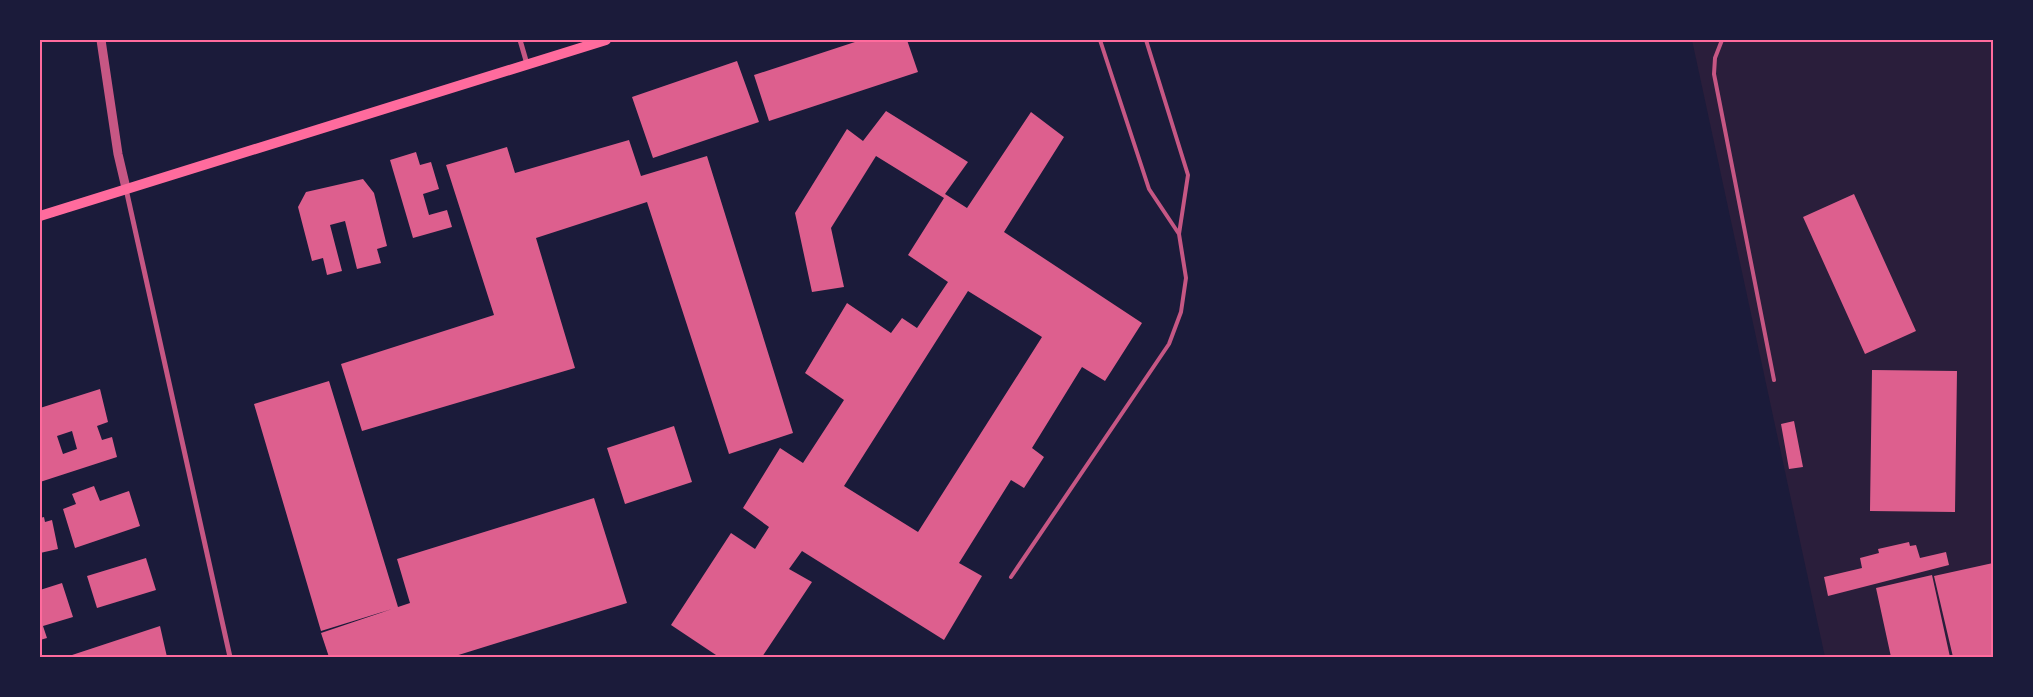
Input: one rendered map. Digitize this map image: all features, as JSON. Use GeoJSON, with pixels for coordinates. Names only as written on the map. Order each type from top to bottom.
{"type":"FeatureCollection","features":[{"type":"Feature","properties":{"kind":"main road"},"geometry":{"type":"LineString","coordinates":[[40,216],[606,40]]}},
{"type":"Feature","properties":{"kind":"street"},"geometry":{"type":"LineString","coordinates":[[101,40],[118,154],[230,657]]}},
{"type":"Feature","properties":{"kind":"street"},"geometry":{"type":"LineString","coordinates":[[520,40],[527,64]]}},
{"type":"Feature","properties":{"kind":"lane"},"geometry":{"type":"LineString","coordinates":[[1100,40],[1149,190],[1179,234]]}},
{"type":"Feature","properties":{"kind":"lane"},"geometry":{"type":"LineString","coordinates":[[1011,577],[1169,344],[1181,312],[1186,278],[1179,234],[1188,175],[1146,40]]}},
{"type":"Feature","properties":{"kind":"lane"},"geometry":{"type":"LineString","coordinates":[[1722,40],[1714,58],[1714,74],[1774,380]]}},
{"type":"Feature","properties":{"kind":"shaded area"},"geometry":{"type":"Polygon","coordinates":[[[1692,40],[1993,40],[1993,657],[1825,657],[1692,40]]]}},
{"type":"Feature","properties":{"kind":"building"},"geometry":{"type":"Polygon","coordinates":[[[861,40],[907,40],[918,72],[769,121],[754,75],[861,40]]]}},
{"type":"Feature","properties":{"kind":"building"},"geometry":{"type":"Polygon","coordinates":[[[737,61],[759,122],[653,158],[632,97],[737,61]]]}},
{"type":"Feature","properties":{"kind":"building"},"geometry":{"type":"Polygon","coordinates":[[[886,111],[968,162],[945,194],[967,208],[1031,112],[1064,137],[1004,232],[1142,323],[1105,381],[1082,367],[1032,448],[1044,457],[1024,488],[1011,480],[959,563],[982,576],[944,640],[802,551],[789,569],[812,582],[762,657],[719,657],[671,625],[731,533],[755,549],[769,527],[743,508],[780,448],[803,463],[844,400],[805,373],[847,303],[891,333],[902,318],[917,328],[948,282],[908,255],[944,198],[876,156],[831,228],[844,287],[812,292],[795,213],[847,129],[863,141],[886,111]],[[968,291],[844,486],[918,532],[1042,337],[968,291]]]}},
{"type":"Feature","properties":{"kind":"building"},"geometry":{"type":"Polygon","coordinates":[[[629,140],[641,176],[707,156],[793,433],[729,454],[647,202],[536,238],[575,368],[362,431],[341,364],[494,315],[446,165],[507,147],[515,173],[629,140]]]}},
{"type":"Feature","properties":{"kind":"building"},"geometry":{"type":"Polygon","coordinates":[[[416,152],[420,165],[431,162],[439,189],[423,194],[429,215],[447,210],[452,227],[413,238],[390,160],[416,152]]]}},
{"type":"Feature","properties":{"kind":"building"},"geometry":{"type":"Polygon","coordinates":[[[363,179],[374,193],[387,246],[377,249],[381,263],[357,269],[345,221],[330,225],[342,271],[327,275],[323,258],[312,261],[298,207],[306,192],[363,179]]]}},
{"type":"Feature","properties":{"kind":"building"},"geometry":{"type":"Polygon","coordinates":[[[1854,194],[1916,331],[1865,354],[1803,217],[1854,194]]]}},
{"type":"Feature","properties":{"kind":"building"},"geometry":{"type":"Polygon","coordinates":[[[1872,370],[1957,371],[1955,512],[1870,511],[1872,370]]]}},
{"type":"Feature","properties":{"kind":"building"},"geometry":{"type":"Polygon","coordinates":[[[329,381],[398,607],[410,603],[397,559],[594,498],[627,603],[452,657],[329,657],[321,633],[392,609],[321,631],[254,404],[329,381]]]}},
{"type":"Feature","properties":{"kind":"building"},"geometry":{"type":"Polygon","coordinates":[[[100,389],[108,422],[97,426],[102,440],[112,437],[117,457],[40,482],[40,408],[100,389]],[[72,431],[57,436],[63,454],[77,449],[72,431]]]}},
{"type":"Feature","properties":{"kind":"building"},"geometry":{"type":"Polygon","coordinates":[[[1794,421],[1803,467],[1789,469],[1781,424],[1794,421]]]}},
{"type":"Feature","properties":{"kind":"building"},"geometry":{"type":"Polygon","coordinates":[[[674,426],[692,482],[625,504],[607,448],[674,426]]]}},
{"type":"Feature","properties":{"kind":"building"},"geometry":{"type":"Polygon","coordinates":[[[94,486],[100,501],[129,491],[140,526],[75,548],[63,509],[76,504],[72,494],[94,486]]]}},
{"type":"Feature","properties":{"kind":"building"},"geometry":{"type":"Polygon","coordinates":[[[44,517],[45,522],[52,520],[58,549],[40,553],[40,518],[44,517]]]}},
{"type":"Feature","properties":{"kind":"building"},"geometry":{"type":"Polygon","coordinates":[[[1909,542],[1910,546],[1916,545],[1920,558],[1946,552],[1949,565],[1828,596],[1824,577],[1862,568],[1860,558],[1879,553],[1878,549],[1909,542]]]}},
{"type":"Feature","properties":{"kind":"building"},"geometry":{"type":"Polygon","coordinates":[[[146,558],[156,590],[97,608],[87,576],[146,558]]]}},
{"type":"Feature","properties":{"kind":"building"},"geometry":{"type":"Polygon","coordinates":[[[1993,563],[1993,657],[1953,657],[1934,576],[1993,563]]]}},
{"type":"Feature","properties":{"kind":"building"},"geometry":{"type":"Polygon","coordinates":[[[1932,575],[1950,657],[1891,657],[1876,588],[1932,575]]]}},
{"type":"Feature","properties":{"kind":"building"},"geometry":{"type":"Polygon","coordinates":[[[62,583],[73,617],[43,626],[47,638],[40,640],[40,590],[62,583]]]}},
{"type":"Feature","properties":{"kind":"building"},"geometry":{"type":"Polygon","coordinates":[[[160,626],[167,657],[66,657],[160,626]]]}}]}
